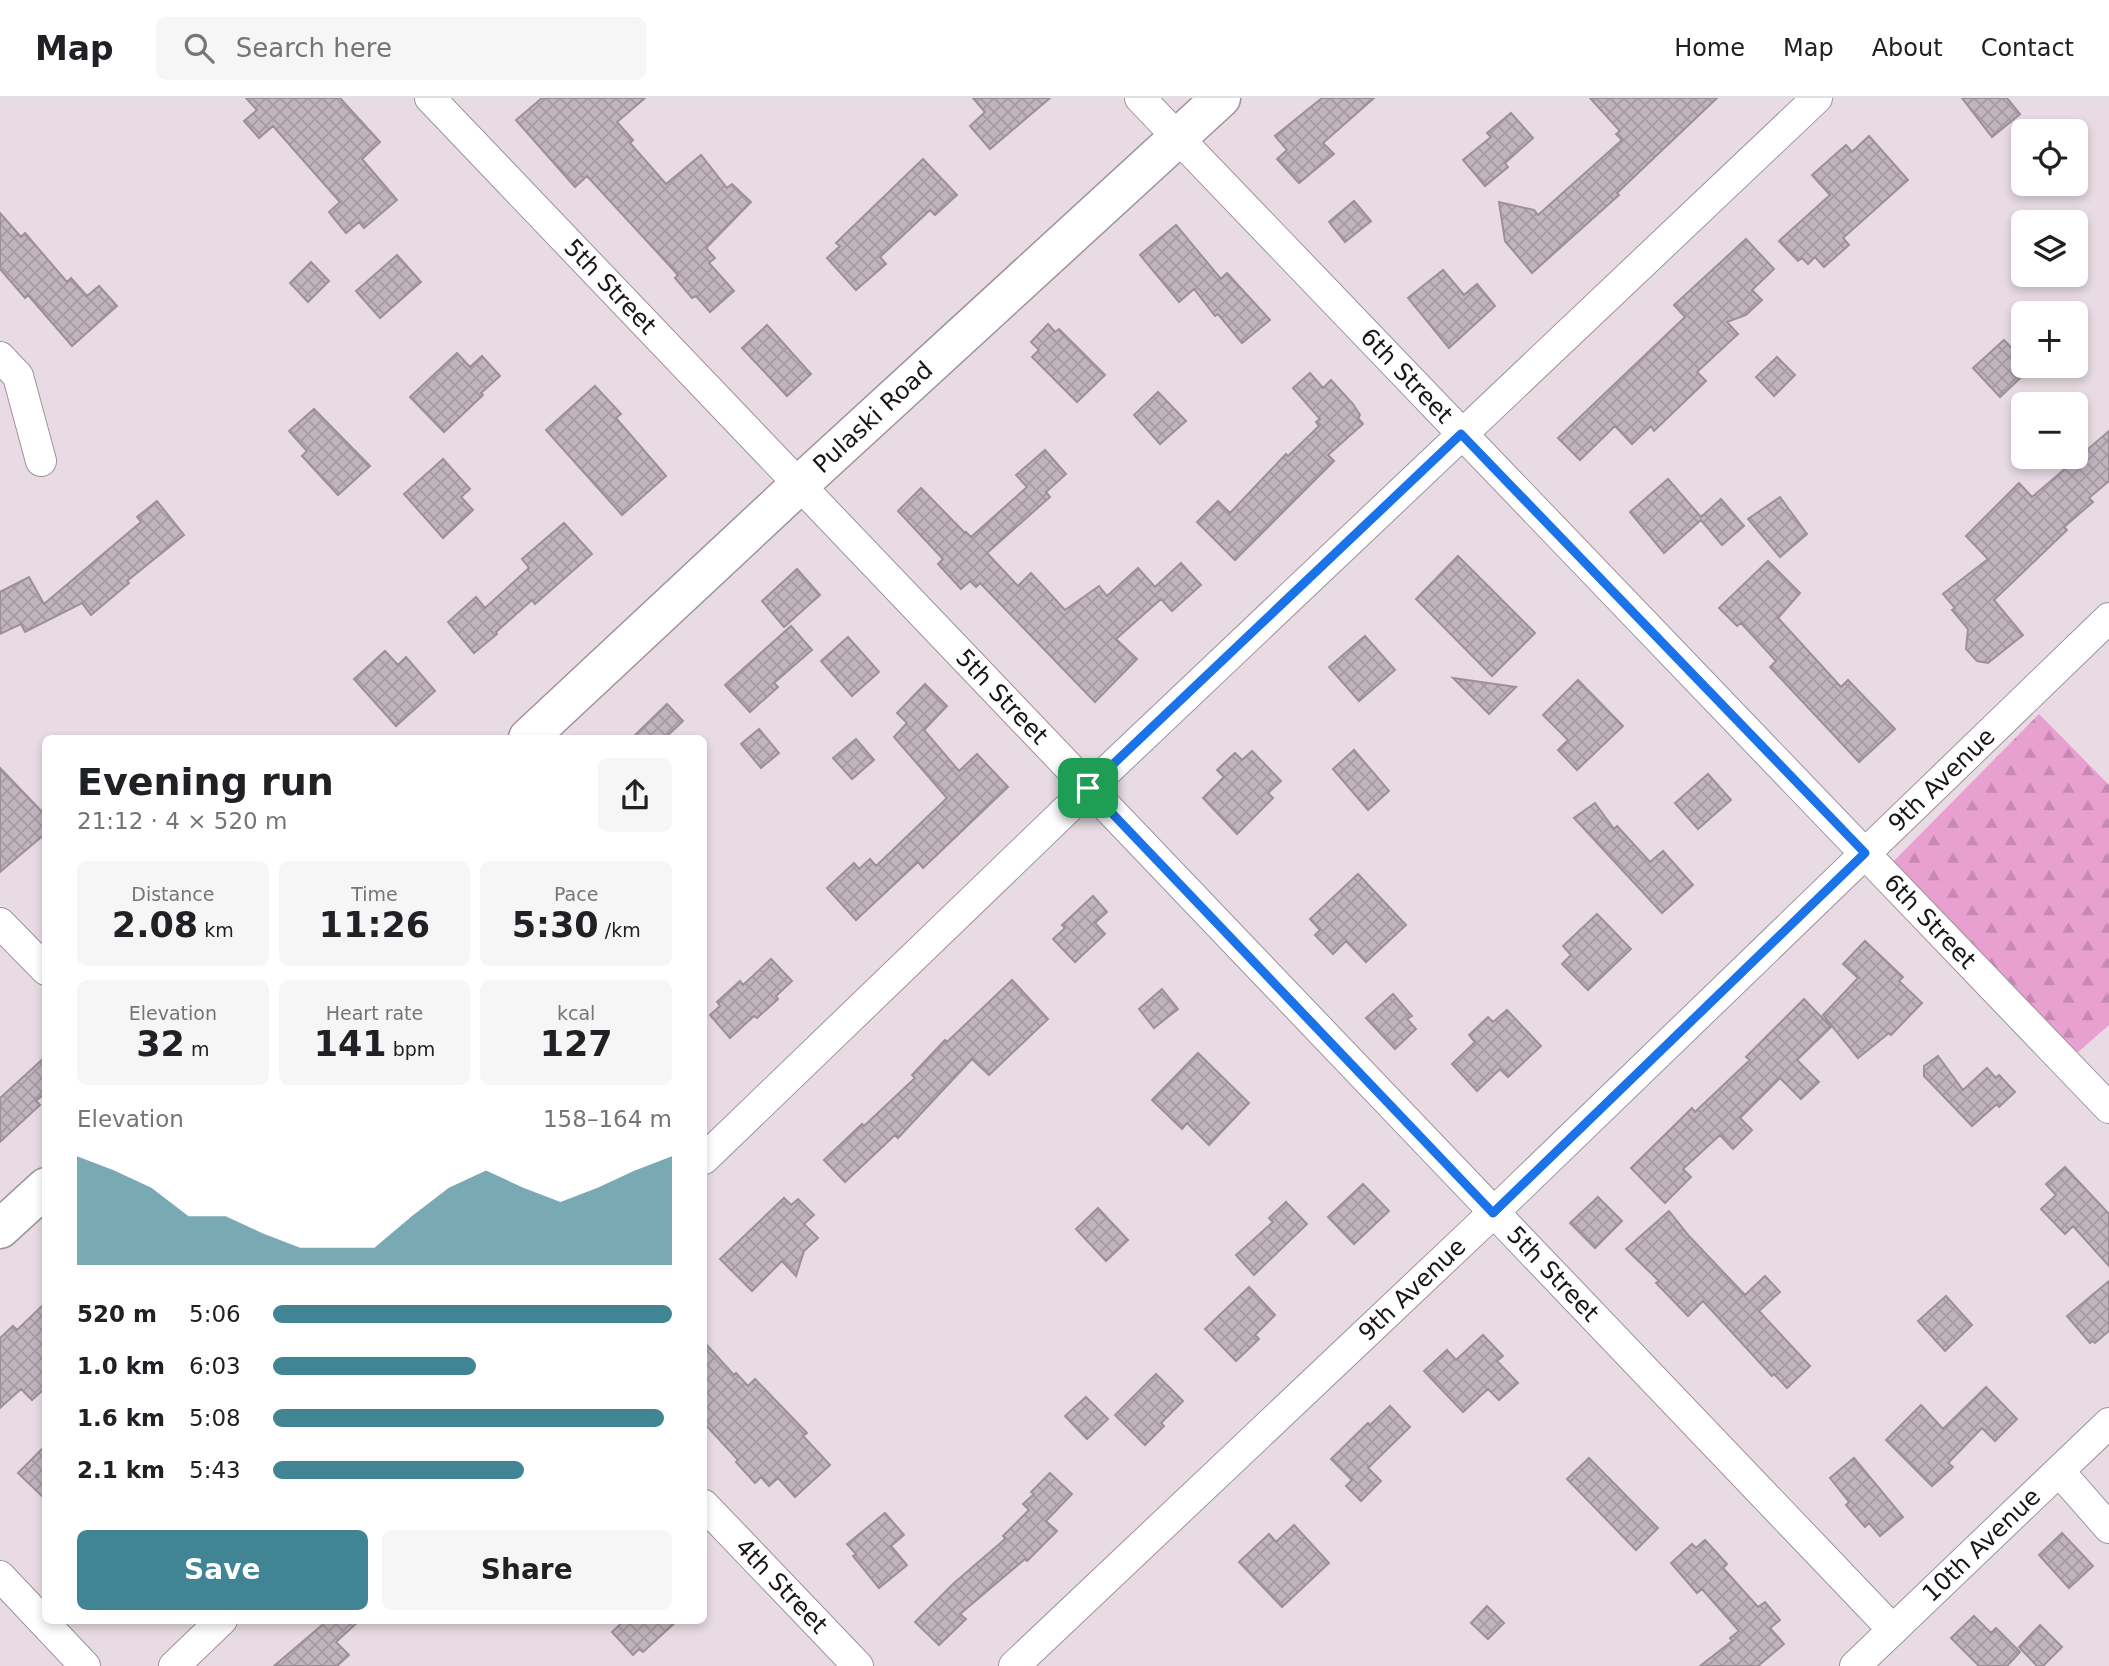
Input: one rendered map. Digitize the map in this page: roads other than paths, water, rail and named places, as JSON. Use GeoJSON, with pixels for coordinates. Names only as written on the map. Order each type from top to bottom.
{"type":"FeatureCollection","features":[{"type":"Feature","properties":{"kind":"main road","name":"Pulaski Road"},"geometry":{"type":"LineString","coordinates":[[531,735],[1221,98]]}},
{"type":"Feature","properties":{"kind":"main road"},"geometry":{"type":"LineString","coordinates":[[0,1229],[42,1191]]}},
{"type":"Feature","properties":{"kind":"street","name":"5th Street"},"geometry":{"type":"LineString","coordinates":[[430,98],[1893,1630]]}},
{"type":"Feature","properties":{"kind":"street","name":"6th Street"},"geometry":{"type":"LineString","coordinates":[[1140,98],[2109,1108]]}},
{"type":"Feature","properties":{"kind":"street"},"geometry":{"type":"LineString","coordinates":[[707,1155],[1088,788],[1817,98]]}},
{"type":"Feature","properties":{"kind":"street"},"geometry":{"type":"LineString","coordinates":[[0,356],[18,376],[41,461]]}},
{"type":"Feature","properties":{"kind":"street","name":"9th Avenue"},"geometry":{"type":"LineString","coordinates":[[1014,1666],[1493,1213],[2109,618]]}},
{"type":"Feature","properties":{"kind":"street"},"geometry":{"type":"LineString","coordinates":[[0,923],[42,966]]}},
{"type":"Feature","properties":{"kind":"street","name":"10th Avenue"},"geometry":{"type":"LineString","coordinates":[[1855,1666],[2109,1423]]}},
{"type":"Feature","properties":{"kind":"street"},"geometry":{"type":"LineString","coordinates":[[2059,1471],[2109,1528]]}},
{"type":"Feature","properties":{"kind":"street","name":"4th Street"},"geometry":{"type":"LineString","coordinates":[[707,1508],[858,1666]]}},
{"type":"Feature","properties":{"kind":"street"},"geometry":{"type":"LineString","coordinates":[[0,1576],[42,1620]]}},
{"type":"Feature","properties":{"kind":"street"},"geometry":{"type":"LineString","coordinates":[[45,1624],[85,1666]]}},
{"type":"Feature","properties":{"kind":"street"},"geometry":{"type":"LineString","coordinates":[[174,1666],[218,1624]]}}]}
